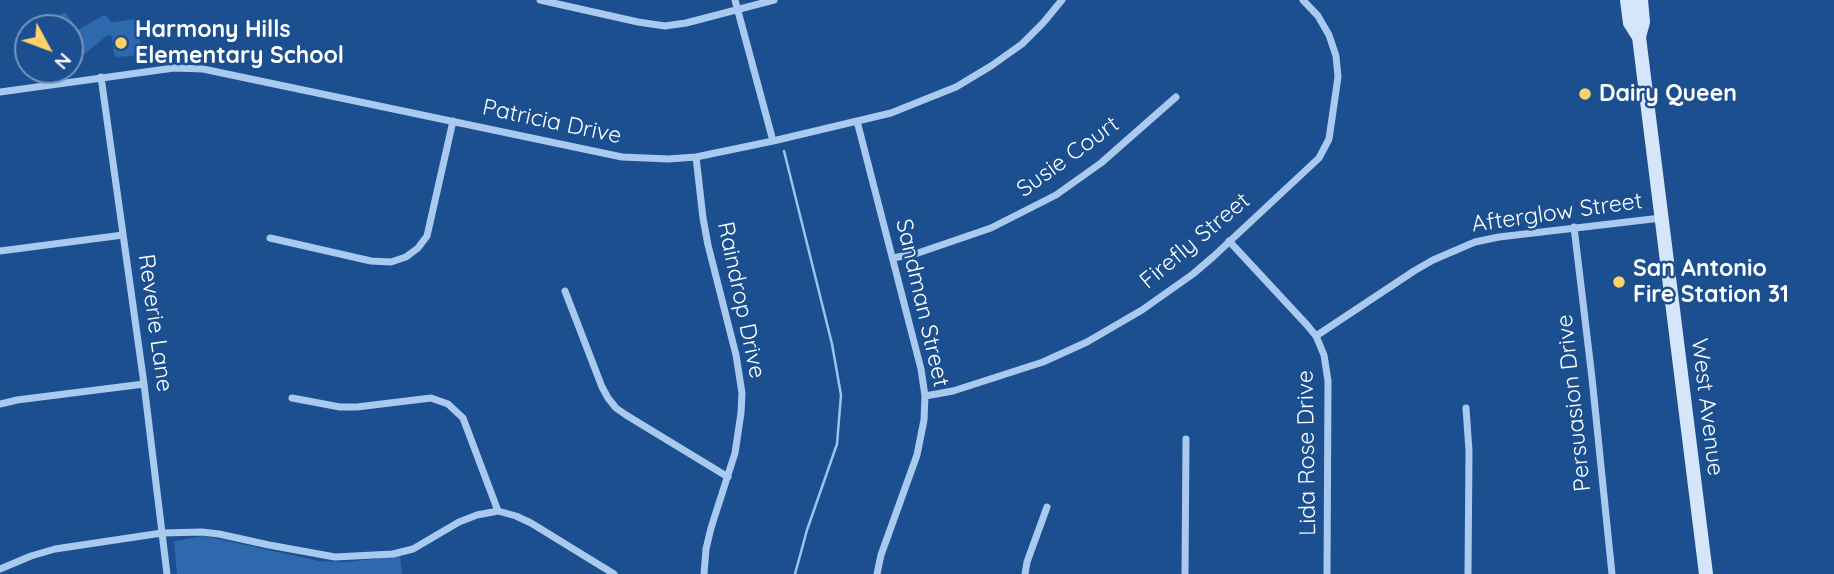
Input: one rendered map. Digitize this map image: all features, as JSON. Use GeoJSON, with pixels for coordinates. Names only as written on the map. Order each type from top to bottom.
{"type":"FeatureCollection","features":[{"type":"Feature","properties":{"kind":"main road","name":"West Avenue"},"geometry":{"type":"LineString","coordinates":[[1627,0],[1630,23],[1639,37]]}},
{"type":"Feature","properties":{"kind":"main road","name":"West Avenue"},"geometry":{"type":"LineString","coordinates":[[1641,0],[1643,22],[1639,37],[1706,574]]}},
{"type":"Feature","properties":{"kind":"street"},"geometry":{"type":"LineString","coordinates":[[540,0],[665,26],[774,0]]}},
{"type":"Feature","properties":{"kind":"street"},"geometry":{"type":"LineString","coordinates":[[735,0],[773,141]]}},
{"type":"Feature","properties":{"kind":"street","name":"Patricia Drive"},"geometry":{"type":"LineString","coordinates":[[0,92],[174,68],[203,69],[622,157],[696,157],[891,113],[956,87],[1022,44],[1062,0]]}},
{"type":"Feature","properties":{"kind":"street","name":"Firefly Street"},"geometry":{"type":"LineString","coordinates":[[925,396],[953,391],[1043,362],[1087,342],[1142,310],[1193,274],[1320,158],[1329,139],[1338,88],[1336,55],[1324,25],[1303,0]]}},
{"type":"Feature","properties":{"kind":"street","name":"Reverie Lane"},"geometry":{"type":"LineString","coordinates":[[101,77],[144,384],[167,574]]}},
{"type":"Feature","properties":{"kind":"street","name":"Susie Court"},"geometry":{"type":"LineString","coordinates":[[893,258],[918,253],[991,228],[1056,195],[1101,163],[1176,97]]}},
{"type":"Feature","properties":{"kind":"street"},"geometry":{"type":"LineString","coordinates":[[270,238],[371,261],[391,262],[406,257],[418,248],[427,236],[453,121]]}},
{"type":"Feature","properties":{"kind":"street","name":"Sandman Street"},"geometry":{"type":"LineString","coordinates":[[857,121],[921,369],[925,396],[924,420],[917,455],[881,555],[877,574]]}},
{"type":"Feature","properties":{"kind":"street","name":"Raindrop Drive"},"geometry":{"type":"LineString","coordinates":[[696,157],[706,236],[740,374],[741,413],[735,453],[706,549],[704,574]]}},
{"type":"Feature","properties":{"kind":"street","name":"Afterglow Street"},"geometry":{"type":"LineString","coordinates":[[1316,337],[1414,271],[1475,242],[1574,227],[1661,218]]}},
{"type":"Feature","properties":{"kind":"street","name":"Persuasion Drive"},"geometry":{"type":"LineString","coordinates":[[1574,227],[1612,574]]}},
{"type":"Feature","properties":{"kind":"street"},"geometry":{"type":"LineString","coordinates":[[0,251],[123,235]]}},
{"type":"Feature","properties":{"kind":"street","name":"Lida Rose Drive"},"geometry":{"type":"LineString","coordinates":[[1229,241],[1316,337],[1324,355],[1328,372],[1327,574]]}},
{"type":"Feature","properties":{"kind":"street"},"geometry":{"type":"LineString","coordinates":[[565,292],[602,387],[616,408],[728,477]]}},
{"type":"Feature","properties":{"kind":"street"},"geometry":{"type":"LineString","coordinates":[[0,404],[144,384]]}},
{"type":"Feature","properties":{"kind":"street"},"geometry":{"type":"LineString","coordinates":[[292,398],[340,407],[431,398],[448,404],[463,418],[498,511]]}},
{"type":"Feature","properties":{"kind":"street"},"geometry":{"type":"LineString","coordinates":[[1466,408],[1469,451],[1468,574]]}},
{"type":"Feature","properties":{"kind":"street"},"geometry":{"type":"LineString","coordinates":[[1185,574],[1186,439]]}},
{"type":"Feature","properties":{"kind":"street"},"geometry":{"type":"LineString","coordinates":[[1025,574],[1046,507]]}},
{"type":"Feature","properties":{"kind":"street"},"geometry":{"type":"LineString","coordinates":[[0,569],[55,550],[162,533],[219,534],[335,557],[393,554],[413,549],[459,522],[498,511],[531,523],[614,574]]}},
{"type":"Feature","properties":{"kind":"shaded area"},"geometry":{"type":"Polygon","coordinates":[[[104,15],[110,22],[136,19],[139,21],[141,52],[139,55],[117,57],[114,55],[112,37],[108,35],[84,54],[84,27],[104,15]]]}},
{"type":"Feature","properties":{"kind":"shaded area"},"geometry":{"type":"Polygon","coordinates":[[[204,536],[319,561],[346,562],[400,556],[402,574],[177,574],[174,541],[204,536]]]}},
{"type":"Feature","properties":{"kind":"waterway"},"geometry":{"type":"LineString","coordinates":[[784,151],[832,344],[841,395],[837,444],[807,530],[795,574]]}},
{"type":"Feature","properties":{"kind":"place","name":"Harmony Hills Elementary School"},"geometry":{"type":"Point","coordinates":[121,43]}},
{"type":"Feature","properties":{"kind":"place","name":"Dairy Queen"},"geometry":{"type":"Point","coordinates":[1585,94]}},
{"type":"Feature","properties":{"kind":"place","name":"San Antonio Fire Station 31"},"geometry":{"type":"Point","coordinates":[1619,282]}}]}
